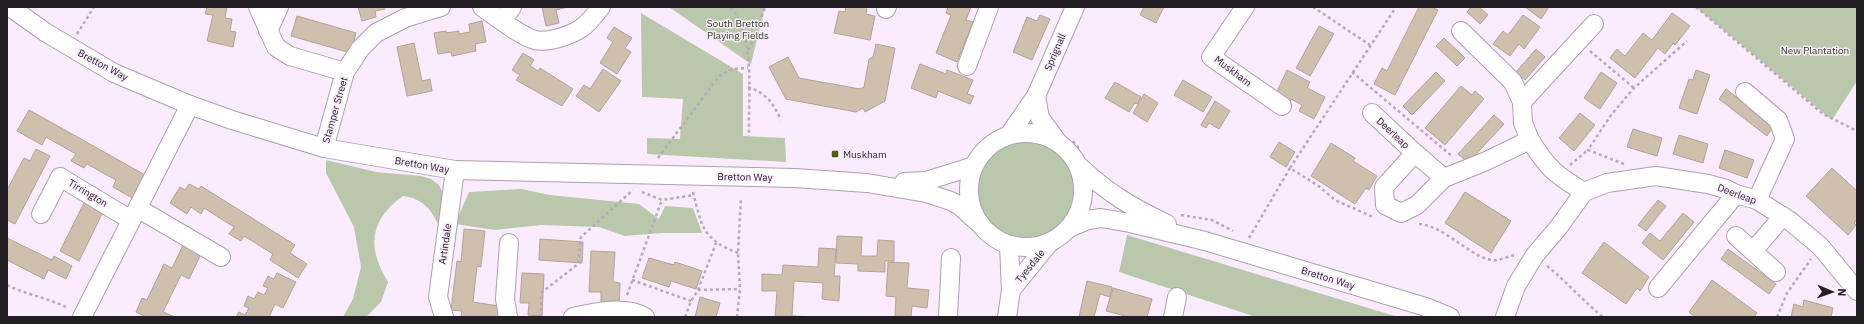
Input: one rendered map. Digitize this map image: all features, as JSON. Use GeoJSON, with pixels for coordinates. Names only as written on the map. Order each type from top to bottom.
{"type":"FeatureCollection","features":[{"type":"Feature","properties":{"kind":"street","name":"Bretton Way"},"geometry":{"type":"LineString","coordinates":[[10,7],[45,32],[114,73],[190,105],[232,120],[324,148],[455,170],[795,178],[867,183],[926,193],[951,201],[960,206],[980,224]]}},
{"type":"Feature","properties":{"kind":"street"},"geometry":{"type":"LineString","coordinates":[[258,7],[276,47],[290,56],[345,72]]}},
{"type":"Feature","properties":{"kind":"street"},"geometry":{"type":"LineString","coordinates":[[268,31],[279,7]]}},
{"type":"Feature","properties":{"kind":"street","name":"Stamper Street"},"geometry":{"type":"LineString","coordinates":[[324,148],[345,72],[360,49],[376,33],[405,18],[441,7]]}},
{"type":"Feature","properties":{"kind":"street"},"geometry":{"type":"LineString","coordinates":[[482,7],[507,14],[534,40],[549,39],[579,30],[588,23],[601,7]]}},
{"type":"Feature","properties":{"kind":"street"},"geometry":{"type":"LineString","coordinates":[[967,66],[989,7]]}},
{"type":"Feature","properties":{"kind":"street","name":"Sprignall"},"geometry":{"type":"LineString","coordinates":[[1009,135],[1036,96],[1075,7]]}},
{"type":"Feature","properties":{"kind":"street","name":"Muskham"},"geometry":{"type":"LineString","coordinates":[[1245,7],[1211,57],[1282,106]]}},
{"type":"Feature","properties":{"kind":"street"},"geometry":{"type":"LineString","coordinates":[[1522,102],[1594,24]]}},
{"type":"Feature","properties":{"kind":"street"},"geometry":{"type":"LineString","coordinates":[[1461,31],[1513,82],[1522,102],[1523,123],[1530,140],[1543,161],[1558,176],[1584,192],[1558,228],[1535,255],[1516,286],[1505,317]]}},
{"type":"Feature","properties":{"kind":"street"},"geometry":{"type":"LineString","coordinates":[[1745,92],[1778,120],[1785,139],[1757,200]]}},
{"type":"Feature","properties":{"kind":"street"},"geometry":{"type":"LineString","coordinates":[[1036,96],[1040,118],[1063,138],[1069,152],[1080,159],[1083,181],[1083,198],[1078,214],[1069,228],[1050,242],[1023,248],[1009,245],[993,237],[980,224],[972,210],[969,196],[969,180],[974,166],[982,152],[995,142],[1009,135],[1026,132],[1063,138]]}},
{"type":"Feature","properties":{"kind":"street"},"geometry":{"type":"LineString","coordinates":[[76,313],[135,214],[190,105]]}},
{"type":"Feature","properties":{"kind":"street","name":"Deerleap"},"geometry":{"type":"LineString","coordinates":[[1372,113],[1414,153],[1444,178]]}},
{"type":"Feature","properties":{"kind":"street","name":"Deerleap"},"geometry":{"type":"LineString","coordinates":[[1414,153],[1384,187],[1385,205],[1401,213],[1417,205],[1444,178],[1530,140]]}},
{"type":"Feature","properties":{"kind":"street","name":"Bretton Way"},"geometry":{"type":"LineString","coordinates":[[1080,159],[1101,187],[1133,208],[1205,241]]}},
{"type":"Feature","properties":{"kind":"street","name":"Bretton Way"},"geometry":{"type":"LineString","coordinates":[[867,183],[926,181],[974,166]]}},
{"type":"Feature","properties":{"kind":"street","name":"Artindale"},"geometry":{"type":"LineString","coordinates":[[444,317],[438,297],[455,170]]}},
{"type":"Feature","properties":{"kind":"street","name":"Tirrington"},"geometry":{"type":"LineString","coordinates":[[41,214],[60,176],[221,257]]}},
{"type":"Feature","properties":{"kind":"street","name":"Deerleap"},"geometry":{"type":"LineString","coordinates":[[1584,192],[1607,183],[1656,176],[1708,184],[1757,200],[1783,216],[1820,246],[1857,291]]}},
{"type":"Feature","properties":{"kind":"street"},"geometry":{"type":"LineString","coordinates":[[1658,288],[1736,194]]}},
{"type":"Feature","properties":{"kind":"street"},"geometry":{"type":"LineString","coordinates":[[1753,252],[1783,216]]}},
{"type":"Feature","properties":{"kind":"street","name":"Bretton Way"},"geometry":{"type":"LineString","coordinates":[[1069,228],[1088,220],[1101,218],[1130,223],[1205,241],[1426,307],[1450,317]]}},
{"type":"Feature","properties":{"kind":"street"},"geometry":{"type":"LineString","coordinates":[[1736,236],[1776,272]]}},
{"type":"Feature","properties":{"kind":"street","name":"Tyesdale"},"geometry":{"type":"LineString","coordinates":[[1011,290],[1050,242]]}},
{"type":"Feature","properties":{"kind":"street"},"geometry":{"type":"LineString","coordinates":[[508,317],[505,300],[509,243]]}},
{"type":"Feature","properties":{"kind":"street","name":"Tyesdale"},"geometry":{"type":"LineString","coordinates":[[1007,317],[1011,290],[1009,245]]}},
{"type":"Feature","properties":{"kind":"street"},"geometry":{"type":"LineString","coordinates":[[948,317],[951,258]]}},
{"type":"Feature","properties":{"kind":"street"},"geometry":{"type":"LineString","coordinates":[[1173,317],[1178,298]]}},
{"type":"Feature","properties":{"kind":"street"},"geometry":{"type":"LineString","coordinates":[[573,317],[621,310],[630,311],[645,317]]}},
{"type":"Feature","properties":{"kind":"path"},"geometry":{"type":"LineString","coordinates":[[78,34],[94,7]]}},
{"type":"Feature","properties":{"kind":"path"},"geometry":{"type":"LineString","coordinates":[[732,7],[743,30],[748,50],[748,136]]}},
{"type":"Feature","properties":{"kind":"path"},"geometry":{"type":"LineString","coordinates":[[748,50],[755,37],[764,7]]}},
{"type":"Feature","properties":{"kind":"path"},"geometry":{"type":"LineString","coordinates":[[1313,7],[1370,46]]}},
{"type":"Feature","properties":{"kind":"path"},"geometry":{"type":"LineString","coordinates":[[1242,236],[1248,239],[1290,168],[1396,7]]}},
{"type":"Feature","properties":{"kind":"path"},"geometry":{"type":"LineString","coordinates":[[1696,7],[1824,114],[1857,131]]}},
{"type":"Feature","properties":{"kind":"path"},"geometry":{"type":"LineString","coordinates":[[1578,41],[1634,88]]}},
{"type":"Feature","properties":{"kind":"path"},"geometry":{"type":"LineString","coordinates":[[1558,176],[1588,150],[1611,115],[1634,88],[1687,41]]}},
{"type":"Feature","properties":{"kind":"path"},"geometry":{"type":"LineString","coordinates":[[657,160],[719,76],[732,69],[748,68]]}},
{"type":"Feature","properties":{"kind":"path"},"geometry":{"type":"LineString","coordinates":[[1352,72],[1467,169]]}},
{"type":"Feature","properties":{"kind":"path"},"geometry":{"type":"LineString","coordinates":[[748,87],[760,90],[770,99],[781,120]]}},
{"type":"Feature","properties":{"kind":"path"},"geometry":{"type":"LineString","coordinates":[[1063,138],[1080,159]]}},
{"type":"Feature","properties":{"kind":"path"},"geometry":{"type":"LineString","coordinates":[[1588,150],[1629,166]]}},
{"type":"Feature","properties":{"kind":"path"},"geometry":{"type":"LineString","coordinates":[[1290,168],[1320,187],[1335,200],[1380,220]]}},
{"type":"Feature","properties":{"kind":"path"},"geometry":{"type":"LineString","coordinates":[[541,317],[541,293],[578,264],[580,237],[635,189]]}},
{"type":"Feature","properties":{"kind":"path"},"geometry":{"type":"LineString","coordinates":[[692,189],[701,222],[708,236],[720,246],[738,253]]}},
{"type":"Feature","properties":{"kind":"path"},"geometry":{"type":"LineString","coordinates":[[737,317],[740,289],[738,253],[741,198]]}},
{"type":"Feature","properties":{"kind":"path"},"geometry":{"type":"LineString","coordinates":[[621,310],[662,200]]}},
{"type":"Feature","properties":{"kind":"path"},"geometry":{"type":"LineString","coordinates":[[1178,214],[1212,220],[1236,232]]}},
{"type":"Feature","properties":{"kind":"path"},"geometry":{"type":"LineString","coordinates":[[1414,223],[1428,224],[1444,232],[1477,255],[1490,260],[1497,260],[1509,256],[1534,252],[1535,255],[1560,277],[1574,293],[1603,317]]}},
{"type":"Feature","properties":{"kind":"path"},"geometry":{"type":"LineString","coordinates":[[685,317],[691,301],[698,290],[716,243]]}},
{"type":"Feature","properties":{"kind":"path"},"geometry":{"type":"LineString","coordinates":[[1777,317],[1787,294],[1820,246]]}},
{"type":"Feature","properties":{"kind":"path"},"geometry":{"type":"LineString","coordinates":[[632,280],[691,301]]}},
{"type":"Feature","properties":{"kind":"path"},"geometry":{"type":"LineString","coordinates":[[7,285],[23,293],[58,303],[76,313]]}},
{"type":"Feature","properties":{"kind":"path"},"geometry":{"type":"LineString","coordinates":[[698,290],[740,289]]}},
{"type":"Feature","properties":{"kind":"green space","name":"South Bretton Playing Fields"},"geometry":{"type":"Polygon","coordinates":[[[669,7],[765,7],[751,64],[669,7]]]}},
{"type":"Feature","properties":{"kind":"green space","name":"New Plantation"},"geometry":{"type":"Polygon","coordinates":[[[1696,7],[1857,7],[1857,81],[1832,120],[1696,7]]]}},
{"type":"Feature","properties":{"kind":"green space"},"geometry":{"type":"Polygon","coordinates":[[[641,13],[743,74],[743,136],[785,138],[786,162],[647,154],[647,138],[680,139],[683,99],[642,97],[641,13]]]}},
{"type":"Feature","properties":{"kind":"green space"},"geometry":{"type":"Polygon","coordinates":[[[1026,133],[1048,137],[1058,142],[1074,158],[1079,168],[1083,190],[1079,212],[1074,222],[1058,238],[1048,243],[1026,247],[1004,243],[994,238],[978,222],[973,212],[969,190],[973,168],[978,158],[994,142],[1004,137],[1026,133]]]}},
{"type":"Feature","properties":{"kind":"green space"},"geometry":{"type":"Polygon","coordinates":[[[326,160],[376,172],[421,176],[431,179],[439,185],[444,195],[439,226],[433,214],[425,205],[410,197],[403,196],[383,215],[375,235],[375,246],[381,270],[388,282],[381,302],[366,317],[343,317],[353,299],[361,267],[354,227],[326,173],[326,160]]]}},
{"type":"Feature","properties":{"kind":"green space"},"geometry":{"type":"Polygon","coordinates":[[[521,189],[550,195],[639,204],[659,219],[665,206],[693,208],[702,233],[661,233],[625,236],[599,227],[541,225],[495,230],[455,224],[469,192],[521,189]]]}},
{"type":"Feature","properties":{"kind":"green space"},"geometry":{"type":"Polygon","coordinates":[[[1127,235],[1398,317],[1256,317],[1119,272],[1127,235]]]}},
{"type":"Feature","properties":{"kind":"building"},"geometry":{"type":"Polygon","coordinates":[[[207,7],[227,7],[225,18],[232,19],[230,31],[236,32],[233,47],[207,41],[213,15],[205,14],[207,7]]]}},
{"type":"Feature","properties":{"kind":"building"},"geometry":{"type":"Polygon","coordinates":[[[358,7],[384,7],[385,9],[375,11],[376,17],[362,21],[358,7]]]}},
{"type":"Feature","properties":{"kind":"building"},"geometry":{"type":"Polygon","coordinates":[[[542,7],[568,7],[556,10],[559,23],[546,26],[542,7]]]}},
{"type":"Feature","properties":{"kind":"building"},"geometry":{"type":"Polygon","coordinates":[[[846,7],[867,7],[866,14],[875,16],[870,40],[834,33],[839,11],[845,12],[846,7]]]}},
{"type":"Feature","properties":{"kind":"building"},"geometry":{"type":"Polygon","coordinates":[[[948,7],[971,7],[966,20],[973,22],[957,62],[936,53],[951,15],[946,13],[948,7]]]}},
{"type":"Feature","properties":{"kind":"building"},"geometry":{"type":"Polygon","coordinates":[[[1144,7],[1164,7],[1156,23],[1140,15],[1144,7]]]}},
{"type":"Feature","properties":{"kind":"building"},"geometry":{"type":"Polygon","coordinates":[[[1419,7],[1431,7],[1438,10],[1395,95],[1374,84],[1382,68],[1387,71],[1419,7]]]}},
{"type":"Feature","properties":{"kind":"building"},"geometry":{"type":"Polygon","coordinates":[[[1471,7],[1479,7],[1488,15],[1480,24],[1467,12],[1471,7]]]}},
{"type":"Feature","properties":{"kind":"building"},"geometry":{"type":"Polygon","coordinates":[[[1525,7],[1549,7],[1541,19],[1525,7]]]}},
{"type":"Feature","properties":{"kind":"building"},"geometry":{"type":"Polygon","coordinates":[[[1672,13],[1690,26],[1675,45],[1673,43],[1665,54],[1658,48],[1635,78],[1610,58],[1617,49],[1625,56],[1643,33],[1652,40],[1672,13]]]}},
{"type":"Feature","properties":{"kind":"building"},"geometry":{"type":"Polygon","coordinates":[[[1040,15],[1050,19],[1032,60],[1013,52],[1027,17],[1037,21],[1040,15]]]}},
{"type":"Feature","properties":{"kind":"building"},"geometry":{"type":"Polygon","coordinates":[[[1523,15],[1540,27],[1524,49],[1519,44],[1510,56],[1493,44],[1503,31],[1508,35],[1523,15]]]}},
{"type":"Feature","properties":{"kind":"building"},"geometry":{"type":"Polygon","coordinates":[[[297,16],[356,33],[351,53],[291,36],[297,16]]]}},
{"type":"Feature","properties":{"kind":"building"},"geometry":{"type":"Polygon","coordinates":[[[482,21],[486,42],[475,44],[476,51],[452,56],[451,52],[438,54],[434,33],[459,31],[459,34],[470,32],[469,24],[482,21]]]}},
{"type":"Feature","properties":{"kind":"building"},"geometry":{"type":"Polygon","coordinates":[[[1319,26],[1334,34],[1310,76],[1296,68],[1319,26]]]}},
{"type":"Feature","properties":{"kind":"building"},"geometry":{"type":"Polygon","coordinates":[[[614,27],[632,38],[625,48],[631,52],[617,74],[600,63],[613,42],[607,38],[614,27]]]}},
{"type":"Feature","properties":{"kind":"building"},"geometry":{"type":"Polygon","coordinates":[[[1444,38],[1465,58],[1457,66],[1436,46],[1444,38]]]}},
{"type":"Feature","properties":{"kind":"building"},"geometry":{"type":"Polygon","coordinates":[[[414,43],[422,81],[430,79],[432,91],[407,96],[397,47],[414,43]]]}},
{"type":"Feature","properties":{"kind":"building"},"geometry":{"type":"Polygon","coordinates":[[[876,44],[895,48],[885,101],[865,112],[863,108],[856,112],[786,99],[769,67],[788,57],[799,78],[860,89],[864,87],[869,59],[873,57],[876,44]]]}},
{"type":"Feature","properties":{"kind":"building"},"geometry":{"type":"Polygon","coordinates":[[[1536,49],[1545,57],[1525,80],[1516,72],[1536,49]]]}},
{"type":"Feature","properties":{"kind":"building"},"geometry":{"type":"Polygon","coordinates":[[[523,53],[534,60],[530,66],[538,71],[540,68],[573,89],[562,106],[516,80],[520,75],[512,70],[523,53]]]}},
{"type":"Feature","properties":{"kind":"building"},"geometry":{"type":"Polygon","coordinates":[[[920,64],[946,74],[947,70],[973,80],[967,94],[974,96],[970,104],[938,91],[936,98],[911,88],[920,64]]]}},
{"type":"Feature","properties":{"kind":"building"},"geometry":{"type":"Polygon","coordinates":[[[603,69],[621,81],[599,112],[576,96],[584,85],[590,89],[603,69]]]}},
{"type":"Feature","properties":{"kind":"building"},"geometry":{"type":"Polygon","coordinates":[[[1287,70],[1310,82],[1307,88],[1325,97],[1314,119],[1299,111],[1302,105],[1291,99],[1289,103],[1275,96],[1287,70]]]}},
{"type":"Feature","properties":{"kind":"building"},"geometry":{"type":"Polygon","coordinates":[[[1696,70],[1710,75],[1697,114],[1679,108],[1689,79],[1693,80],[1696,70]]]}},
{"type":"Feature","properties":{"kind":"building"},"geometry":{"type":"Polygon","coordinates":[[[1436,72],[1445,81],[1412,115],[1403,106],[1436,72]]]}},
{"type":"Feature","properties":{"kind":"building"},"geometry":{"type":"Polygon","coordinates":[[[1601,72],[1617,83],[1600,109],[1584,98],[1601,72]]]}},
{"type":"Feature","properties":{"kind":"building"},"geometry":{"type":"Polygon","coordinates":[[[1183,80],[1212,97],[1203,112],[1174,95],[1183,80]]]}},
{"type":"Feature","properties":{"kind":"building"},"geometry":{"type":"Polygon","coordinates":[[[1115,82],[1141,97],[1137,104],[1135,103],[1129,112],[1105,98],[1115,82]]]}},
{"type":"Feature","properties":{"kind":"building"},"geometry":{"type":"Polygon","coordinates":[[[1461,86],[1472,95],[1475,91],[1484,99],[1445,145],[1425,128],[1461,86]]]}},
{"type":"Feature","properties":{"kind":"building"},"geometry":{"type":"Polygon","coordinates":[[[1726,89],[1774,126],[1767,136],[1719,99],[1726,89]]]}},
{"type":"Feature","properties":{"kind":"building"},"geometry":{"type":"Polygon","coordinates":[[[1144,94],[1158,103],[1147,122],[1133,113],[1144,94]]]}},
{"type":"Feature","properties":{"kind":"building"},"geometry":{"type":"Polygon","coordinates":[[[1215,101],[1230,111],[1219,129],[1209,123],[1206,128],[1201,125],[1215,101]]]}},
{"type":"Feature","properties":{"kind":"building"},"geometry":{"type":"Polygon","coordinates":[[[29,110],[147,176],[134,199],[113,187],[116,180],[87,164],[84,168],[71,161],[76,154],[46,137],[42,145],[17,131],[29,110]]]}},
{"type":"Feature","properties":{"kind":"building"},"geometry":{"type":"Polygon","coordinates":[[[1580,113],[1595,125],[1574,151],[1559,138],[1580,113]]]}},
{"type":"Feature","properties":{"kind":"building"},"geometry":{"type":"Polygon","coordinates":[[[1494,115],[1504,124],[1468,163],[1458,154],[1494,115]]]}},
{"type":"Feature","properties":{"kind":"building"},"geometry":{"type":"Polygon","coordinates":[[[1633,129],[1662,138],[1657,156],[1627,147],[1633,129]]]}},
{"type":"Feature","properties":{"kind":"building"},"geometry":{"type":"Polygon","coordinates":[[[1679,135],[1708,144],[1703,163],[1673,154],[1679,135]]]}},
{"type":"Feature","properties":{"kind":"building"},"geometry":{"type":"Polygon","coordinates":[[[1279,142],[1295,152],[1286,167],[1270,157],[1279,142]]]}},
{"type":"Feature","properties":{"kind":"building"},"geometry":{"type":"Polygon","coordinates":[[[1331,143],[1355,158],[1353,161],[1377,176],[1369,190],[1366,188],[1355,204],[1311,176],[1331,143]]]}},
{"type":"Feature","properties":{"kind":"building"},"geometry":{"type":"Polygon","coordinates":[[[36,149],[50,156],[15,224],[7,220],[7,190],[24,158],[30,161],[36,149]]]}},
{"type":"Feature","properties":{"kind":"building"},"geometry":{"type":"Polygon","coordinates":[[[1725,150],[1754,160],[1747,178],[1719,168],[1725,150]]]}},
{"type":"Feature","properties":{"kind":"building"},"geometry":{"type":"Polygon","coordinates":[[[1832,168],[1857,191],[1857,220],[1854,223],[1856,225],[1848,235],[1806,196],[1832,168]]]}},
{"type":"Feature","properties":{"kind":"building"},"geometry":{"type":"Polygon","coordinates":[[[189,184],[199,189],[201,186],[295,245],[290,253],[307,264],[298,278],[270,260],[273,254],[244,236],[241,241],[229,234],[234,227],[204,208],[201,214],[191,207],[187,214],[170,203],[180,187],[185,190],[189,184]]]}},
{"type":"Feature","properties":{"kind":"building"},"geometry":{"type":"Polygon","coordinates":[[[1465,192],[1511,221],[1491,253],[1445,223],[1465,192]]]}},
{"type":"Feature","properties":{"kind":"building"},"geometry":{"type":"Polygon","coordinates":[[[1658,200],[1666,206],[1646,231],[1638,225],[1658,200]]]}},
{"type":"Feature","properties":{"kind":"building"},"geometry":{"type":"Polygon","coordinates":[[[85,201],[104,210],[79,261],[60,251],[85,201]]]}},
{"type":"Feature","properties":{"kind":"building"},"geometry":{"type":"Polygon","coordinates":[[[1683,213],[1694,222],[1663,260],[1642,243],[1650,233],[1660,241],[1683,213]]]}},
{"type":"Feature","properties":{"kind":"building"},"geometry":{"type":"Polygon","coordinates":[[[464,229],[485,231],[481,267],[477,266],[473,302],[505,307],[503,317],[461,317],[462,311],[451,310],[457,261],[461,262],[464,229]]]}},
{"type":"Feature","properties":{"kind":"building"},"geometry":{"type":"Polygon","coordinates":[[[837,236],[862,237],[861,256],[877,256],[878,240],[894,241],[894,261],[885,261],[885,272],[858,271],[858,264],[836,263],[837,236]]]}},
{"type":"Feature","properties":{"kind":"building"},"geometry":{"type":"Polygon","coordinates":[[[7,238],[52,260],[54,256],[72,266],[66,279],[48,270],[44,279],[7,260],[7,238]]]}},
{"type":"Feature","properties":{"kind":"building"},"geometry":{"type":"Polygon","coordinates":[[[540,239],[583,242],[582,263],[539,260],[540,239]]]}},
{"type":"Feature","properties":{"kind":"building"},"geometry":{"type":"Polygon","coordinates":[[[1604,242],[1649,277],[1640,291],[1637,288],[1626,304],[1582,273],[1604,242]]]}},
{"type":"Feature","properties":{"kind":"building"},"geometry":{"type":"Polygon","coordinates":[[[184,243],[202,252],[189,279],[181,275],[163,312],[175,317],[146,317],[136,312],[142,298],[147,300],[164,264],[172,268],[184,243]]]}},
{"type":"Feature","properties":{"kind":"building"},"geometry":{"type":"Polygon","coordinates":[[[819,248],[836,249],[834,276],[840,276],[839,301],[822,299],[823,283],[794,281],[792,316],[815,317],[775,317],[777,291],[762,291],[762,274],[782,275],[783,265],[818,267],[819,248]]]}},
{"type":"Feature","properties":{"kind":"building"},"geometry":{"type":"Polygon","coordinates":[[[1728,249],[1776,284],[1769,294],[1721,259],[1728,249]]]}},
{"type":"Feature","properties":{"kind":"building"},"geometry":{"type":"Polygon","coordinates":[[[591,251],[615,252],[613,282],[620,283],[619,304],[601,303],[601,292],[589,292],[591,251]]]}},
{"type":"Feature","properties":{"kind":"building"},"geometry":{"type":"Polygon","coordinates":[[[649,258],[674,265],[675,262],[702,271],[696,289],[671,281],[669,287],[642,278],[649,258]]]}},
{"type":"Feature","properties":{"kind":"building"},"geometry":{"type":"Polygon","coordinates":[[[888,262],[909,263],[907,288],[929,290],[927,308],[912,306],[911,317],[895,317],[896,297],[886,296],[888,262]]]}},
{"type":"Feature","properties":{"kind":"building"},"geometry":{"type":"Polygon","coordinates":[[[277,273],[296,282],[283,308],[275,304],[269,317],[236,317],[239,312],[245,315],[249,308],[244,306],[248,296],[254,299],[258,292],[264,295],[268,288],[263,286],[268,276],[274,279],[277,273]]]}},
{"type":"Feature","properties":{"kind":"building"},"geometry":{"type":"Polygon","coordinates":[[[522,273],[544,274],[542,316],[528,315],[529,303],[520,303],[522,273]]]}},
{"type":"Feature","properties":{"kind":"building"},"geometry":{"type":"Polygon","coordinates":[[[1712,280],[1757,313],[1754,317],[1695,317],[1689,312],[1712,280]]]}},
{"type":"Feature","properties":{"kind":"building"},"geometry":{"type":"Polygon","coordinates":[[[1087,281],[1112,287],[1110,297],[1100,294],[1094,317],[1079,317],[1087,281]]]}},
{"type":"Feature","properties":{"kind":"building"},"geometry":{"type":"Polygon","coordinates":[[[1113,288],[1152,299],[1147,317],[1129,317],[1106,311],[1113,288]]]}},
{"type":"Feature","properties":{"kind":"building"},"geometry":{"type":"Polygon","coordinates":[[[700,297],[720,303],[716,317],[695,317],[700,297]]]}},
{"type":"Feature","properties":{"kind":"building"},"geometry":{"type":"Polygon","coordinates":[[[1804,300],[1833,308],[1831,317],[1791,317],[1794,304],[1803,307],[1804,300]]]}},
{"type":"Feature","properties":{"kind":"place","name":"Muskham"},"geometry":{"type":"Point","coordinates":[835,154]}}]}
